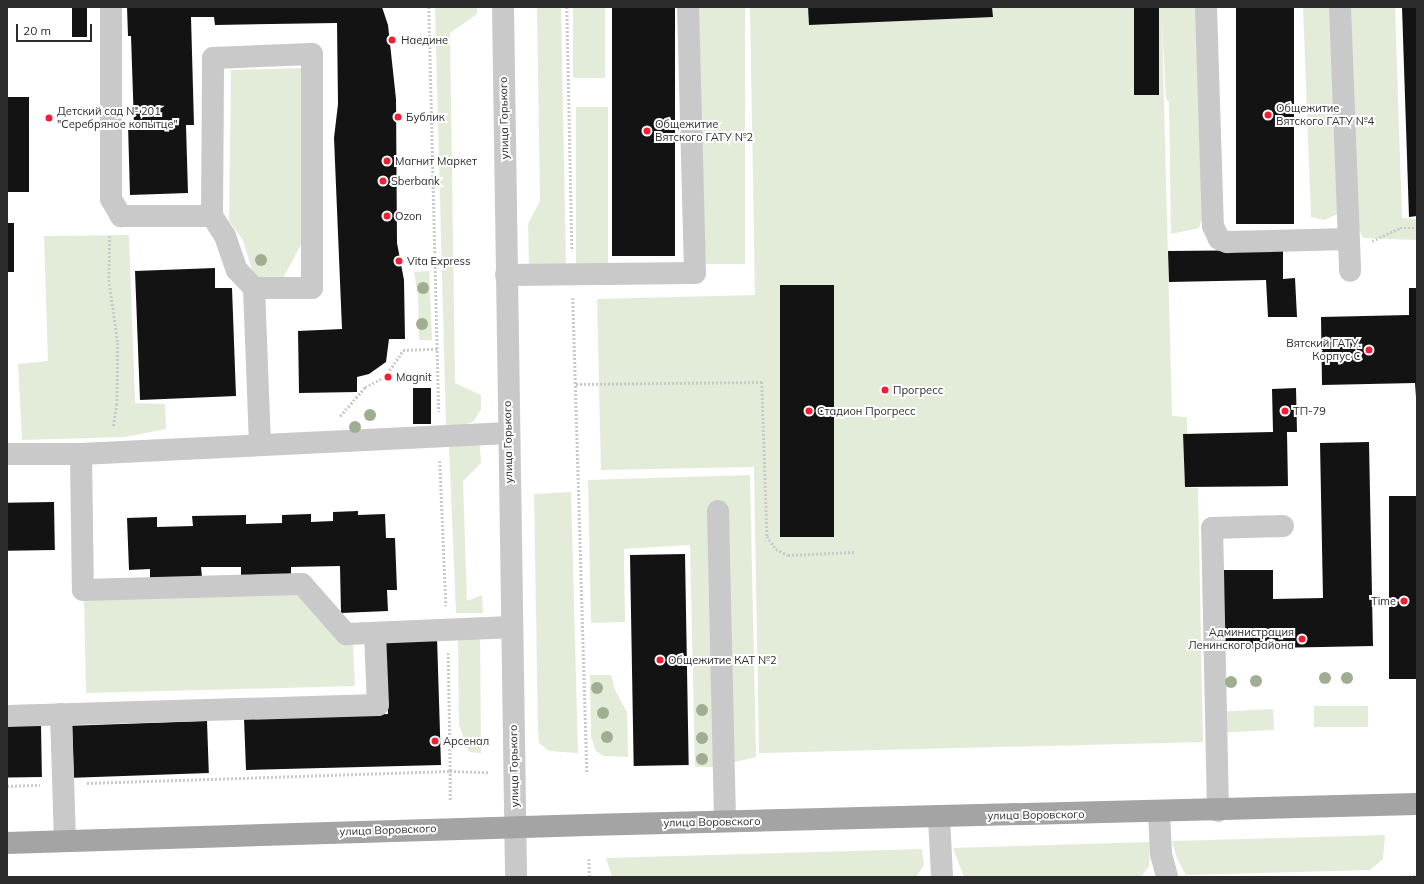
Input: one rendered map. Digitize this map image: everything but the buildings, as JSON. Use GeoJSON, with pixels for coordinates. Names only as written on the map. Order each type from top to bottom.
{"type":"FeatureCollection","features":[{"type":"Feature","properties":{"kind":"main road","name":"улица Воровского"},"geometry":{"type":"LineString","coordinates":[[7,843],[725,821],[1218,811],[1417,804]]}},
{"type":"Feature","properties":{"kind":"street"},"geometry":{"type":"LineString","coordinates":[[110,7],[110,199],[121,216],[212,216]]}},
{"type":"Feature","properties":{"kind":"street","name":"улица Горького"},"geometry":{"type":"LineString","coordinates":[[502,7],[510,627],[516,877]]}},
{"type":"Feature","properties":{"kind":"street"},"geometry":{"type":"LineString","coordinates":[[506,275],[695,273],[688,7]]}},
{"type":"Feature","properties":{"kind":"street"},"geometry":{"type":"LineString","coordinates":[[1206,7],[1213,226],[1219,239],[1227,242],[1349,254],[1340,7]]}},
{"type":"Feature","properties":{"kind":"street"},"geometry":{"type":"LineString","coordinates":[[254,288],[312,288],[312,54],[214,58],[212,216],[225,236],[238,270],[254,288],[260,445]]}},
{"type":"Feature","properties":{"kind":"street"},"geometry":{"type":"LineString","coordinates":[[7,454],[109,453],[508,433]]}},
{"type":"Feature","properties":{"kind":"street"},"geometry":{"type":"LineString","coordinates":[[81,454],[83,590],[302,584],[346,634],[510,627]]}},
{"type":"Feature","properties":{"kind":"street"},"geometry":{"type":"LineString","coordinates":[[718,511],[725,821]]}},
{"type":"Feature","properties":{"kind":"street"},"geometry":{"type":"LineString","coordinates":[[1218,811],[1212,528],[1283,526]]}},
{"type":"Feature","properties":{"kind":"street"},"geometry":{"type":"LineString","coordinates":[[7,716],[378,705],[375,633]]}},
{"type":"Feature","properties":{"kind":"street"},"geometry":{"type":"LineString","coordinates":[[61,714],[65,841]]}},
{"type":"Feature","properties":{"kind":"street"},"geometry":{"type":"LineString","coordinates":[[1159,812],[1161,854],[1167,877]]}},
{"type":"Feature","properties":{"kind":"street"},"geometry":{"type":"LineString","coordinates":[[939,816],[942,877]]}},
{"type":"Feature","properties":{"kind":"path"},"geometry":{"type":"LineString","coordinates":[[428,7],[439,436],[447,630],[450,800]]}},
{"type":"Feature","properties":{"kind":"path"},"geometry":{"type":"LineString","coordinates":[[567,7],[572,274],[587,773]]}},
{"type":"Feature","properties":{"kind":"path"},"geometry":{"type":"LineString","coordinates":[[109,453],[117,404],[118,343],[109,280],[110,199]]}},
{"type":"Feature","properties":{"kind":"path"},"geometry":{"type":"LineString","coordinates":[[1349,254],[1400,228],[1417,228]]}},
{"type":"Feature","properties":{"kind":"path"},"geometry":{"type":"LineString","coordinates":[[333,416],[340,416],[365,387],[385,378],[402,350],[437,349]]}},
{"type":"Feature","properties":{"kind":"path"},"geometry":{"type":"LineString","coordinates":[[576,384],[762,382],[768,536],[776,549],[788,555],[855,552]]}},
{"type":"Feature","properties":{"kind":"path"},"geometry":{"type":"LineString","coordinates":[[7,786],[450,771],[488,772]]}},
{"type":"Feature","properties":{"kind":"path"},"geometry":{"type":"LineString","coordinates":[[588,859],[590,877]]}},
{"type":"Feature","properties":{"kind":"path"},"geometry":{"type":"LineString","coordinates":[[1397,877],[1417,876]]}},
{"type":"Feature","properties":{"kind":"green space"},"geometry":{"type":"Polygon","coordinates":[[[435,7],[477,7],[477,14],[450,33],[455,383],[481,395],[481,409],[474,421],[464,425],[446,426],[435,7]]]}},
{"type":"Feature","properties":{"kind":"green space"},"geometry":{"type":"Polygon","coordinates":[[[537,7],[561,7],[566,269],[529,269],[528,224],[540,201],[537,7]]]}},
{"type":"Feature","properties":{"kind":"green space"},"geometry":{"type":"Polygon","coordinates":[[[573,7],[605,7],[605,78],[573,78],[573,7]]]}},
{"type":"Feature","properties":{"kind":"green space"},"geometry":{"type":"Polygon","coordinates":[[[694,7],[745,7],[745,264],[694,264],[694,7]]]}},
{"type":"Feature","properties":{"kind":"green space","name":"Прогресс"},"geometry":{"type":"Polygon","coordinates":[[[750,7],[1199,7],[1207,203],[1199,228],[1171,234],[1169,102],[1166,99],[1162,23],[1172,416],[1187,417],[1187,434],[1183,434],[1185,487],[1198,488],[1203,742],[759,753],[754,467],[601,470],[597,299],[755,295],[750,7]]]}},
{"type":"Feature","properties":{"kind":"green space"},"geometry":{"type":"Polygon","coordinates":[[[1303,7],[1331,7],[1338,214],[1324,220],[1311,217],[1303,7]]]}},
{"type":"Feature","properties":{"kind":"green space"},"geometry":{"type":"Polygon","coordinates":[[[1349,7],[1395,7],[1402,218],[1417,219],[1417,240],[1363,238],[1357,225],[1349,7]]]}},
{"type":"Feature","properties":{"kind":"green space"},"geometry":{"type":"Polygon","coordinates":[[[305,68],[304,239],[283,278],[254,277],[243,240],[229,221],[231,70],[305,68]]]}},
{"type":"Feature","properties":{"kind":"green space"},"geometry":{"type":"Polygon","coordinates":[[[576,107],[608,107],[608,268],[576,268],[576,107]]]}},
{"type":"Feature","properties":{"kind":"green space"},"geometry":{"type":"Polygon","coordinates":[[[129,235],[135,403],[165,404],[166,429],[125,437],[22,440],[18,364],[48,361],[44,236],[129,235]]]}},
{"type":"Feature","properties":{"kind":"green space"},"geometry":{"type":"Polygon","coordinates":[[[429,271],[432,340],[419,340],[418,296],[414,272],[429,271]]]}},
{"type":"Feature","properties":{"kind":"green space"},"geometry":{"type":"Polygon","coordinates":[[[476,443],[480,446],[481,463],[463,481],[467,601],[482,595],[483,613],[456,613],[449,446],[476,443]]]}},
{"type":"Feature","properties":{"kind":"green space"},"geometry":{"type":"Polygon","coordinates":[[[750,475],[756,757],[714,767],[695,767],[690,545],[624,549],[625,622],[591,623],[588,480],[750,475]]]}},
{"type":"Feature","properties":{"kind":"green space"},"geometry":{"type":"Polygon","coordinates":[[[571,492],[578,753],[549,751],[539,743],[538,729],[534,494],[571,492]]]}},
{"type":"Feature","properties":{"kind":"green space"},"geometry":{"type":"Polygon","coordinates":[[[297,591],[353,642],[355,686],[86,693],[84,596],[297,591]]]}},
{"type":"Feature","properties":{"kind":"green space"},"geometry":{"type":"Polygon","coordinates":[[[480,635],[481,753],[469,752],[459,725],[458,637],[480,635]]]}},
{"type":"Feature","properties":{"kind":"green space"},"geometry":{"type":"Polygon","coordinates":[[[590,675],[611,675],[615,690],[627,712],[628,757],[604,756],[596,751],[591,737],[590,675]]]}},
{"type":"Feature","properties":{"kind":"green space"},"geometry":{"type":"Polygon","coordinates":[[[1314,706],[1368,706],[1368,727],[1314,727],[1314,706]]]}},
{"type":"Feature","properties":{"kind":"green space"},"geometry":{"type":"Polygon","coordinates":[[[1273,709],[1274,730],[1225,733],[1224,712],[1273,709]]]}},
{"type":"Feature","properties":{"kind":"green space"},"geometry":{"type":"Polygon","coordinates":[[[1385,835],[1383,859],[1370,870],[1186,875],[1177,859],[1172,841],[1385,835]]]}},
{"type":"Feature","properties":{"kind":"green space"},"geometry":{"type":"Polygon","coordinates":[[[1150,842],[1149,866],[1141,877],[964,877],[953,848],[1150,842]]]}},
{"type":"Feature","properties":{"kind":"green space"},"geometry":{"type":"Polygon","coordinates":[[[922,849],[924,865],[916,877],[612,877],[606,858],[922,849]]]}},
{"type":"Feature","properties":{"kind":"place","name":"Наедине"},"geometry":{"type":"Point","coordinates":[392,40]}},
{"type":"Feature","properties":{"kind":"place","name":"Общежитие Вятского ГАТУ №4"},"geometry":{"type":"Point","coordinates":[1268,115]}},
{"type":"Feature","properties":{"kind":"place","name":"Бублик"},"geometry":{"type":"Point","coordinates":[398,117]}},
{"type":"Feature","properties":{"kind":"place","name":"Детский сад № 201 \"Серебряное копытце\""},"geometry":{"type":"Point","coordinates":[49,118]}},
{"type":"Feature","properties":{"kind":"place","name":"Общежитие Вятского ГАТУ №2"},"geometry":{"type":"Point","coordinates":[647,131]}},
{"type":"Feature","properties":{"kind":"place","name":"Магнит Маркет"},"geometry":{"type":"Point","coordinates":[387,161]}},
{"type":"Feature","properties":{"kind":"place","name":"Sberbank"},"geometry":{"type":"Point","coordinates":[383,181]}},
{"type":"Feature","properties":{"kind":"place","name":"Ozon"},"geometry":{"type":"Point","coordinates":[387,216]}},
{"type":"Feature","properties":{"kind":"place","name":"Vita Express"},"geometry":{"type":"Point","coordinates":[399,261]}},
{"type":"Feature","properties":{"kind":"place","name":"Вятский ГАТУ. Корпус С"},"geometry":{"type":"Point","coordinates":[1369,350]}},
{"type":"Feature","properties":{"kind":"place","name":"Magnit"},"geometry":{"type":"Point","coordinates":[388,377]}},
{"type":"Feature","properties":{"kind":"place","name":"Прогресс"},"geometry":{"type":"Point","coordinates":[885,390]}},
{"type":"Feature","properties":{"kind":"place","name":"Стадион Прогресс"},"geometry":{"type":"Point","coordinates":[809,411]}},
{"type":"Feature","properties":{"kind":"place","name":"ТП-79"},"geometry":{"type":"Point","coordinates":[1285,411]}},
{"type":"Feature","properties":{"kind":"place","name":"Time"},"geometry":{"type":"Point","coordinates":[1404,601]}},
{"type":"Feature","properties":{"kind":"place","name":"Администрация Ленинского района"},"geometry":{"type":"Point","coordinates":[1302,639]}},
{"type":"Feature","properties":{"kind":"place","name":"Общежитие КАТ №2"},"geometry":{"type":"Point","coordinates":[660,660]}},
{"type":"Feature","properties":{"kind":"place","name":"Арсенал"},"geometry":{"type":"Point","coordinates":[435,741]}}]}
